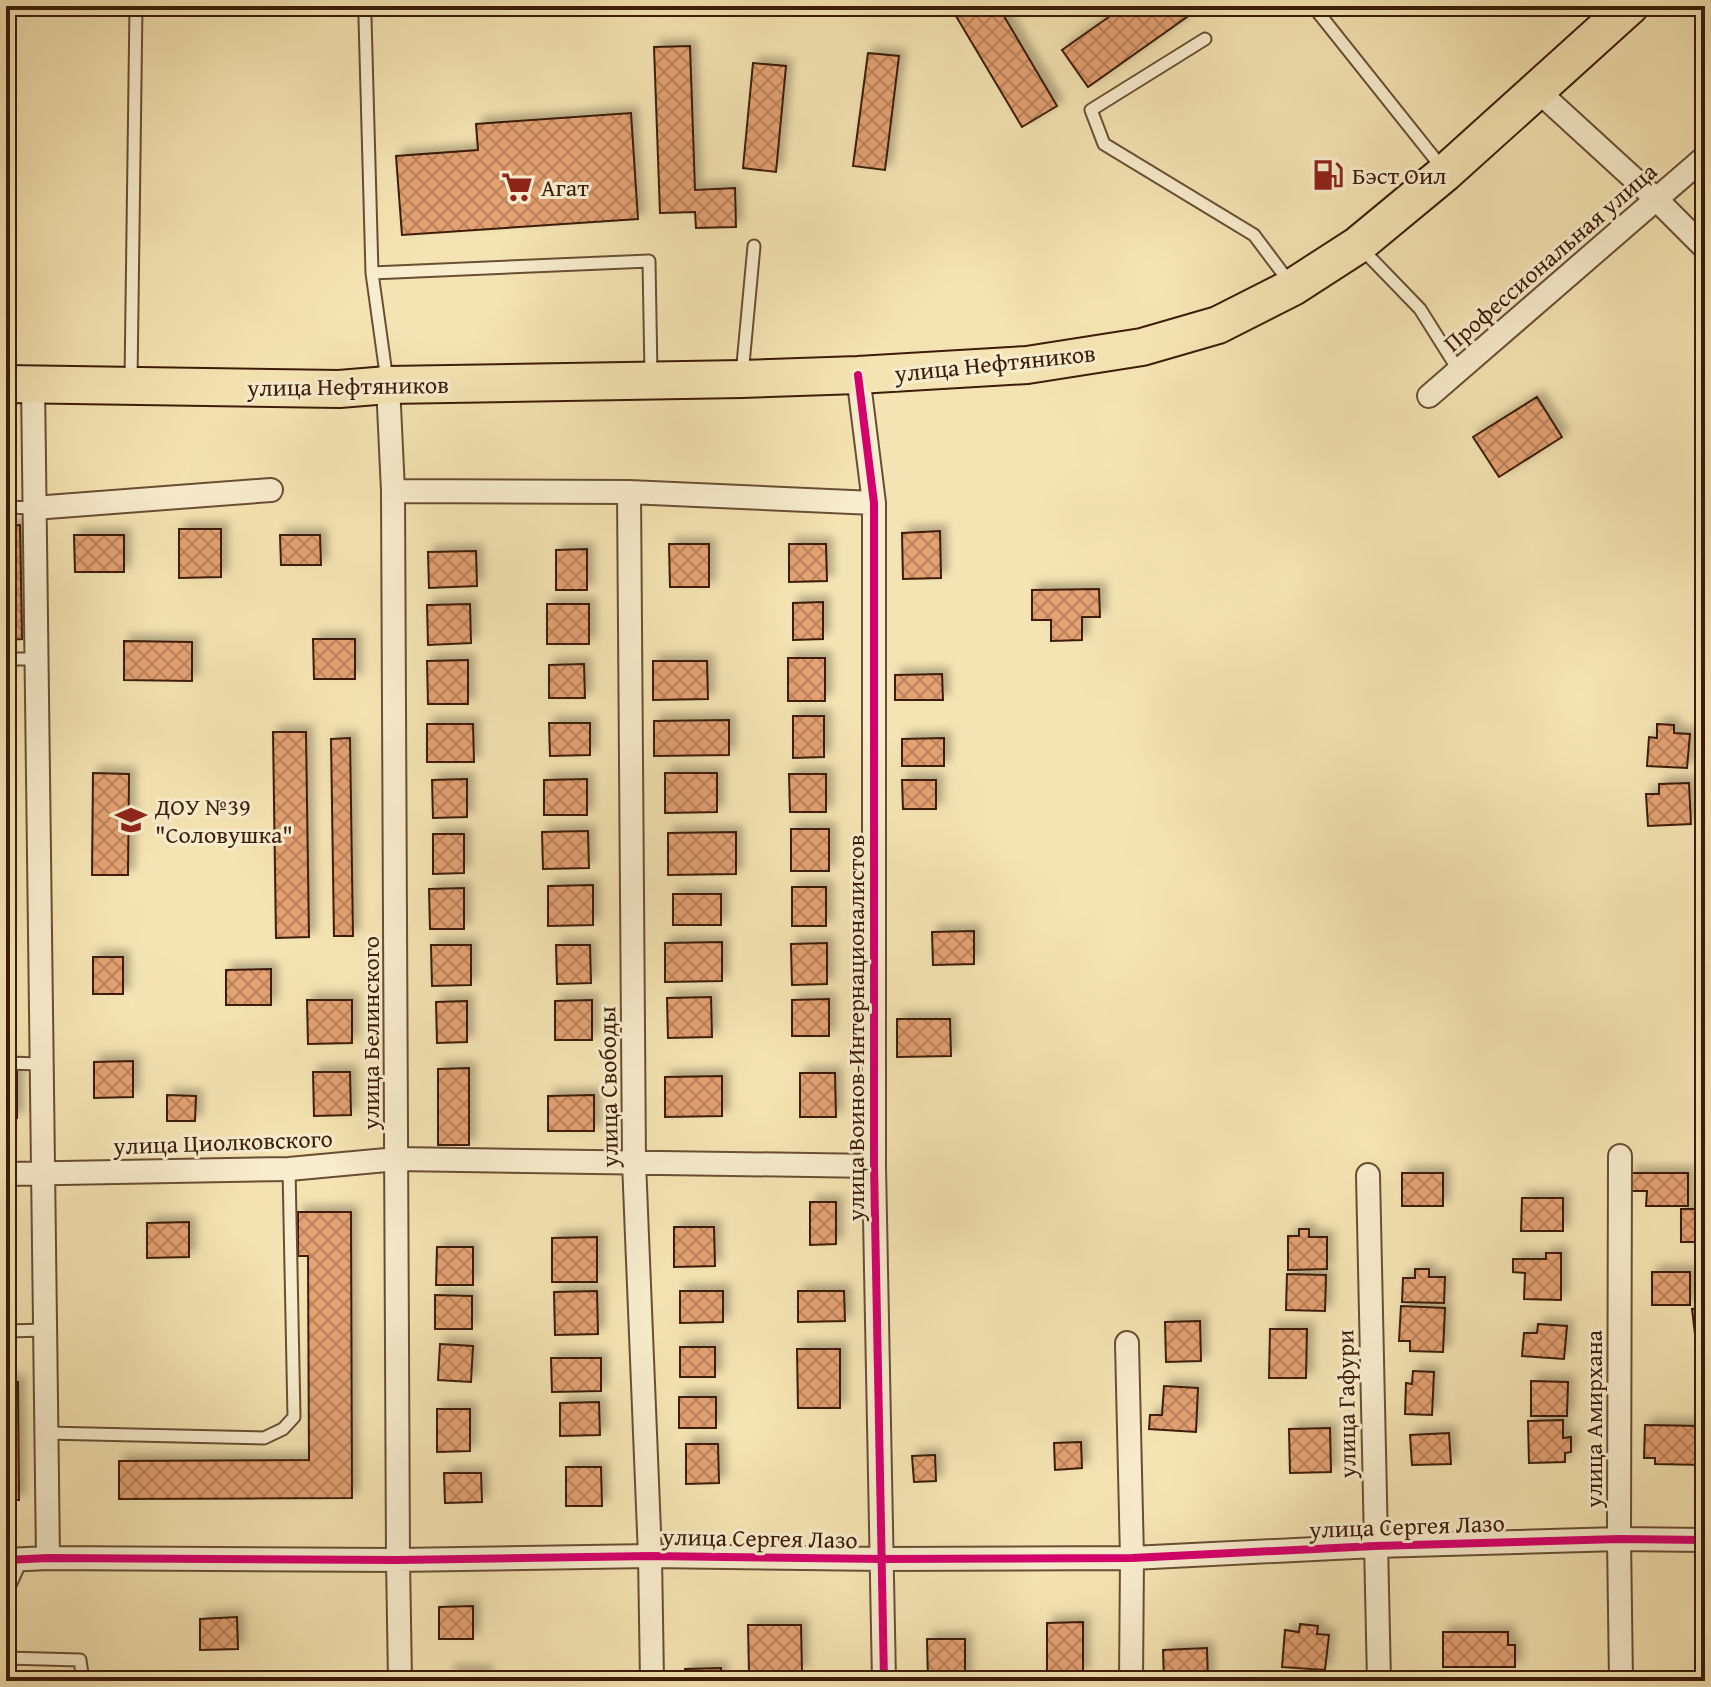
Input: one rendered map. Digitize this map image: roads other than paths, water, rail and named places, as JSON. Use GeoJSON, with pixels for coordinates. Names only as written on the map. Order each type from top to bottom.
{"type":"FeatureCollection","features":[{"type":"Feature","properties":{"kind":"main road","name":"улица Нефтяников"},"geometry":{"type":"LineString","coordinates":[[20,384],[339,389],[388,385],[742,379],[1027,365],[1142,347],[1218,325],[1293,287],[1358,245],[1445,173],[1630,6]]}},
{"type":"Feature","properties":{"kind":"street"},"geometry":{"type":"LineString","coordinates":[[1538,91],[1705,248]]}},
{"type":"Feature","properties":{"kind":"street","name":"Профессиональная улица"},"geometry":{"type":"LineString","coordinates":[[1429,396],[1705,157]]}},
{"type":"Feature","properties":{"kind":"street","name":"улица Воинов-Интернационалистов"},"geometry":{"type":"LineString","coordinates":[[858,375],[874,503],[874,1166],[884,1681]]}},
{"type":"Feature","properties":{"kind":"street"},"geometry":{"type":"LineString","coordinates":[[20,384],[34,508],[48,1558]]}},
{"type":"Feature","properties":{"kind":"street","name":"улица Белинского"},"geometry":{"type":"LineString","coordinates":[[388,385],[393,491],[400,1681]]}},
{"type":"Feature","properties":{"kind":"street"},"geometry":{"type":"LineString","coordinates":[[34,508],[271,490]]}},
{"type":"Feature","properties":{"kind":"street"},"geometry":{"type":"LineString","coordinates":[[393,491],[629,492],[874,503]]}},
{"type":"Feature","properties":{"kind":"street","name":"улица Свободы"},"geometry":{"type":"LineString","coordinates":[[629,492],[634,1162],[652,1681]]}},
{"type":"Feature","properties":{"kind":"street","name":"улица Амирхана"},"geometry":{"type":"LineString","coordinates":[[1620,1156],[1621,1681]]}},
{"type":"Feature","properties":{"kind":"street","name":"улица Циолковского"},"geometry":{"type":"LineString","coordinates":[[6,1174],[289,1169],[397,1159],[874,1166]]}},
{"type":"Feature","properties":{"kind":"street","name":"улица Гафури"},"geometry":{"type":"LineString","coordinates":[[1368,1175],[1379,1681]]}},
{"type":"Feature","properties":{"kind":"street"},"geometry":{"type":"LineString","coordinates":[[1127,1343],[1132,1558],[1131,1681]]}},
{"type":"Feature","properties":{"kind":"street","name":"улица Сергея Лазо"},"geometry":{"type":"LineString","coordinates":[[14,1560],[398,1560],[650,1556],[1132,1558],[1375,1546],[1619,1539],[1705,1540]]}},
{"type":"Feature","properties":{"kind":"lane"},"geometry":{"type":"LineString","coordinates":[[131,386],[136,6]]}},
{"type":"Feature","properties":{"kind":"lane"},"geometry":{"type":"LineString","coordinates":[[1313,6],[1445,173]]}},
{"type":"Feature","properties":{"kind":"lane"},"geometry":{"type":"LineString","coordinates":[[365,18],[372,273],[388,385]]}},
{"type":"Feature","properties":{"kind":"lane"},"geometry":{"type":"LineString","coordinates":[[1205,39],[1091,110],[1104,144],[1254,235],[1293,287]]}},
{"type":"Feature","properties":{"kind":"lane"},"geometry":{"type":"LineString","coordinates":[[1358,245],[1420,309],[1459,371]]}},
{"type":"Feature","properties":{"kind":"lane"},"geometry":{"type":"LineString","coordinates":[[742,379],[754,246]]}},
{"type":"Feature","properties":{"kind":"lane"},"geometry":{"type":"LineString","coordinates":[[372,273],[649,261],[651,381]]}},
{"type":"Feature","properties":{"kind":"lane"},"geometry":{"type":"LineString","coordinates":[[6,507],[34,508]]}},
{"type":"Feature","properties":{"kind":"lane"},"geometry":{"type":"LineString","coordinates":[[6,659],[36,659]]}},
{"type":"Feature","properties":{"kind":"lane"},"geometry":{"type":"LineString","coordinates":[[6,1063],[41,1064]]}},
{"type":"Feature","properties":{"kind":"lane"},"geometry":{"type":"LineString","coordinates":[[46,1433],[264,1438],[283,1429],[294,1417],[289,1169]]}},
{"type":"Feature","properties":{"kind":"lane"},"geometry":{"type":"LineString","coordinates":[[6,1331],[45,1330]]}},
{"type":"Feature","properties":{"kind":"lane"},"geometry":{"type":"LineString","coordinates":[[6,1594],[14,1560]]}},
{"type":"Feature","properties":{"kind":"lane"},"geometry":{"type":"LineString","coordinates":[[6,1658],[80,1660],[83,1681]]}},
{"type":"Feature","properties":{"kind":"place","name":"Бэст Оил"},"geometry":{"type":"Point","coordinates":[1328,175]}},
{"type":"Feature","properties":{"kind":"place","name":"Агат"},"geometry":{"type":"Point","coordinates":[517,187]}},
{"type":"Feature","properties":{"kind":"place","name":"ДОУ №39 \"Соловушка\""},"geometry":{"type":"Point","coordinates":[131,820]}}]}
